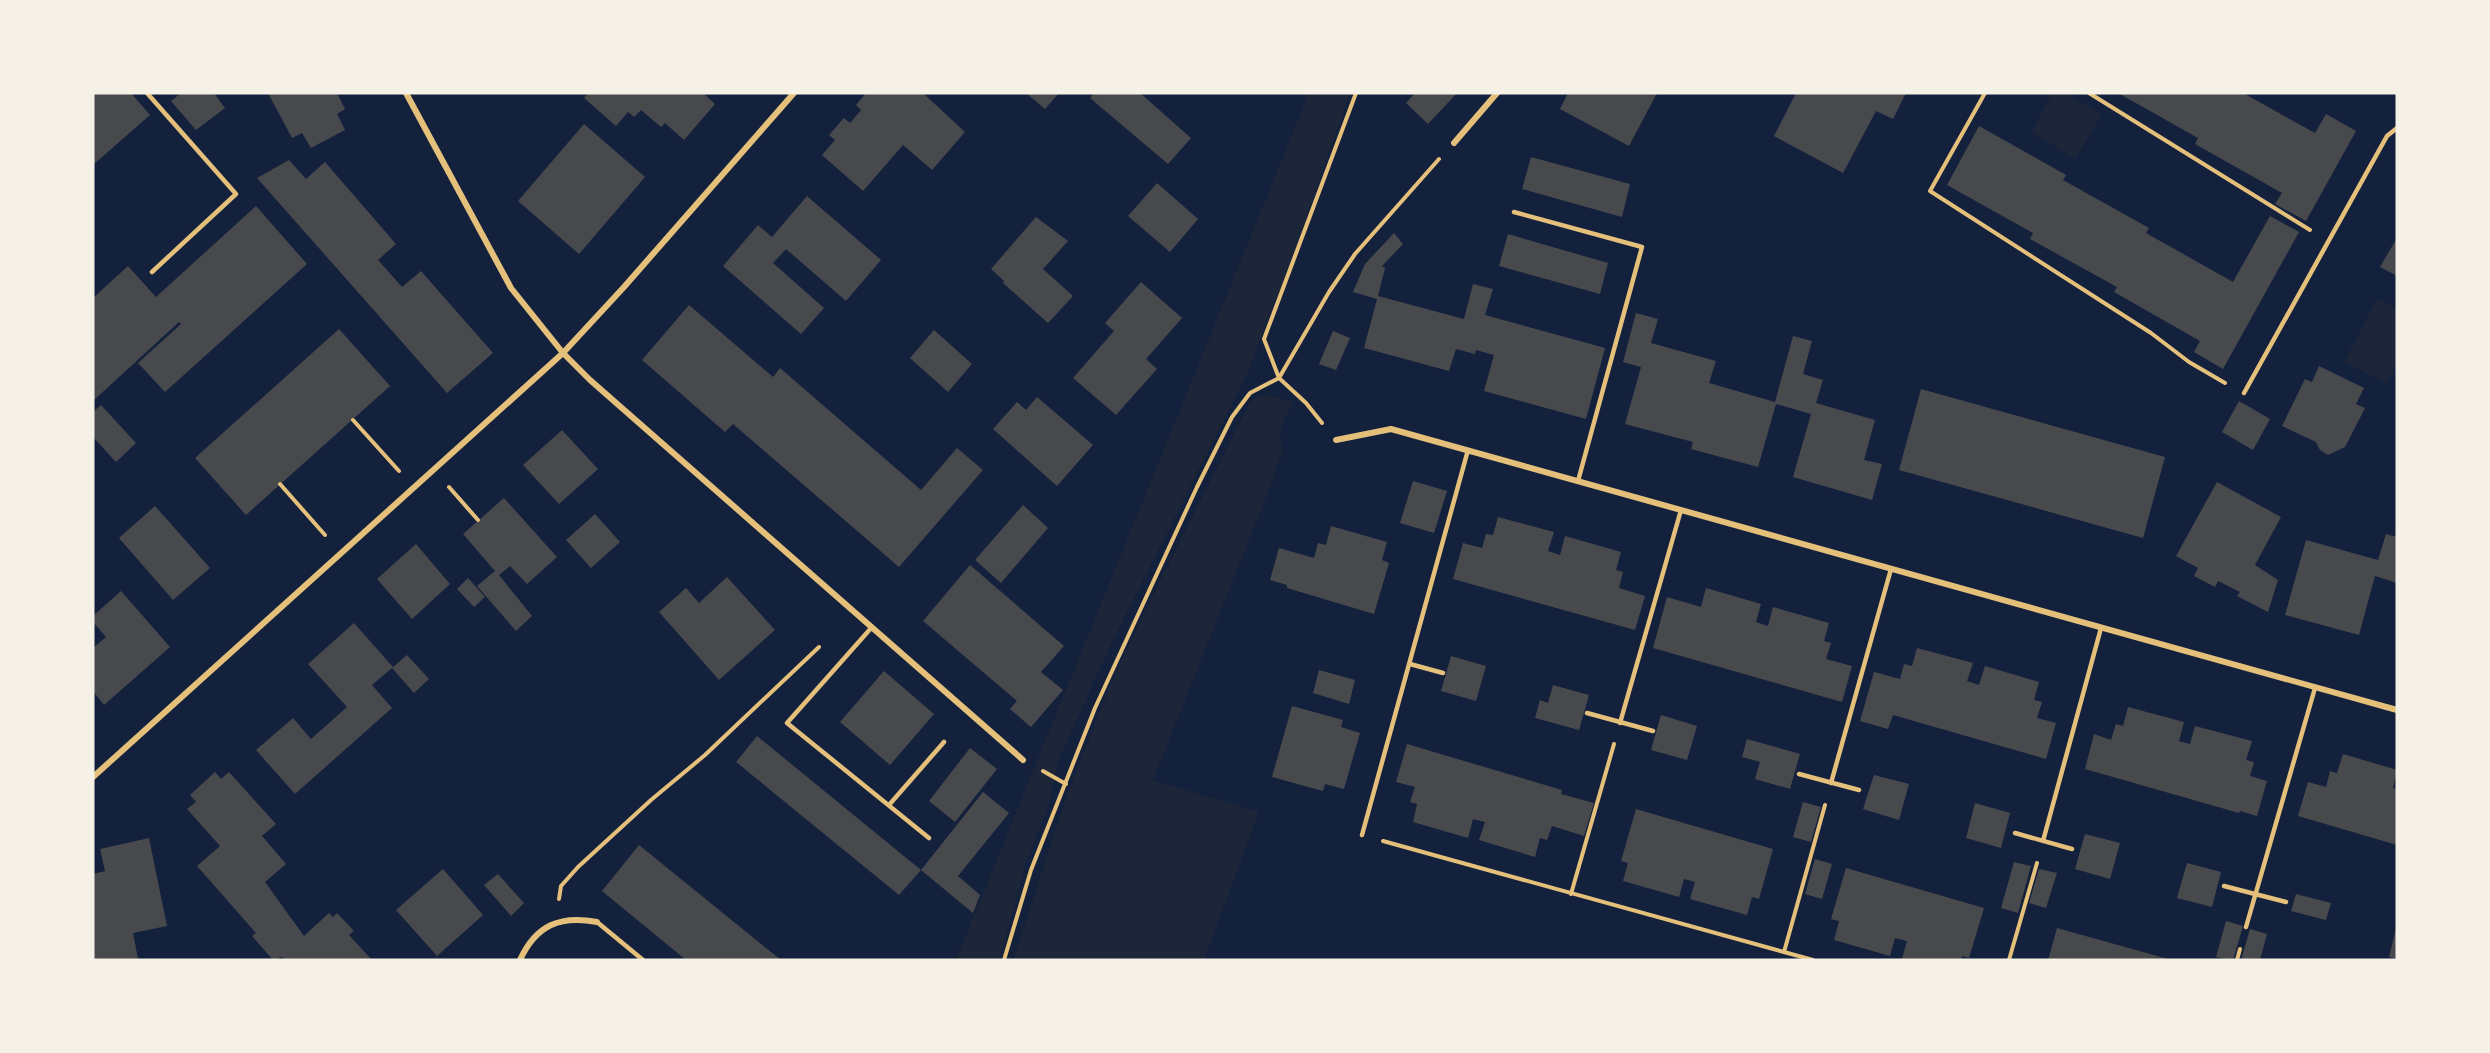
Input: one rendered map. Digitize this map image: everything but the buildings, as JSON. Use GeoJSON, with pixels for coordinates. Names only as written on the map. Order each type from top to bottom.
{"type":"FeatureCollection","features":[{"type":"Feature","properties":{"kind":"street"},"geometry":{"type":"LineString","coordinates":[[406,93],[511,288],[563,353],[590,380],[1023,760]]}},
{"type":"Feature","properties":{"kind":"street"},"geometry":{"type":"LineString","coordinates":[[93,777],[563,353],[794,93]]}},
{"type":"Feature","properties":{"kind":"street"},"geometry":{"type":"LineString","coordinates":[[1454,143],[1497,93]]}},
{"type":"Feature","properties":{"kind":"street"},"geometry":{"type":"LineString","coordinates":[[1336,440],[1391,429],[2397,710]]}},
{"type":"Feature","properties":{"kind":"street"},"geometry":{"type":"LineString","coordinates":[[520,960],[542,931],[560,920],[580,919],[597,922]]}},
{"type":"Feature","properties":{"kind":"lane"},"geometry":{"type":"LineString","coordinates":[[147,93],[236,194],[152,272]]}},
{"type":"Feature","properties":{"kind":"lane"},"geometry":{"type":"LineString","coordinates":[[2244,393],[2387,136],[2397,128]]}},
{"type":"Feature","properties":{"kind":"lane"},"geometry":{"type":"LineString","coordinates":[[1514,212],[1642,247],[1578,481]]}},
{"type":"Feature","properties":{"kind":"lane"},"geometry":{"type":"LineString","coordinates":[[1362,836],[1468,450]]}},
{"type":"Feature","properties":{"kind":"lane"},"geometry":{"type":"LineString","coordinates":[[1620,723],[1681,510]]}},
{"type":"Feature","properties":{"kind":"lane"},"geometry":{"type":"LineString","coordinates":[[1831,783],[1891,569]]}},
{"type":"Feature","properties":{"kind":"lane"},"geometry":{"type":"LineString","coordinates":[[872,627],[787,723],[928,838]]}},
{"type":"Feature","properties":{"kind":"lane"},"geometry":{"type":"LineString","coordinates":[[2043,841],[2102,628]]}},
{"type":"Feature","properties":{"kind":"lane"},"geometry":{"type":"LineString","coordinates":[[1410,664],[1443,673]]}},
{"type":"Feature","properties":{"kind":"lane"},"geometry":{"type":"LineString","coordinates":[[2246,927],[2314,688]]}},
{"type":"Feature","properties":{"kind":"lane"},"geometry":{"type":"LineString","coordinates":[[1587,713],[1653,731]]}},
{"type":"Feature","properties":{"kind":"lane"},"geometry":{"type":"LineString","coordinates":[[889,805],[944,742]]}},
{"type":"Feature","properties":{"kind":"lane"},"geometry":{"type":"LineString","coordinates":[[1798,774],[1859,790]]}},
{"type":"Feature","properties":{"kind":"lane"},"geometry":{"type":"LineString","coordinates":[[2015,833],[2072,849]]}},
{"type":"Feature","properties":{"kind":"lane"},"geometry":{"type":"LineString","coordinates":[[2223,886],[2286,902]]}},
{"type":"Feature","properties":{"kind":"lane"},"geometry":{"type":"LineString","coordinates":[[597,922],[643,960]]}},
{"type":"Feature","properties":{"kind":"path"},"geometry":{"type":"LineString","coordinates":[[1336,440],[1306,403],[1280,378],[1264,339],[1356,93]]}},
{"type":"Feature","properties":{"kind":"path"},"geometry":{"type":"LineString","coordinates":[[1985,93],[1930,191],[2151,333],[2189,362],[2244,393]]}},
{"type":"Feature","properties":{"kind":"path"},"geometry":{"type":"LineString","coordinates":[[2090,93],[2328,242]]}},
{"type":"Feature","properties":{"kind":"path"},"geometry":{"type":"LineString","coordinates":[[1004,960],[1030,870],[1095,708],[1197,487],[1232,417],[1250,393],[1280,378],[1329,292],[1355,254],[1454,143]]}},
{"type":"Feature","properties":{"kind":"path"},"geometry":{"type":"LineString","coordinates":[[353,420],[413,487]]}},
{"type":"Feature","properties":{"kind":"path"},"geometry":{"type":"LineString","coordinates":[[433,469],[478,520]]}},
{"type":"Feature","properties":{"kind":"path"},"geometry":{"type":"LineString","coordinates":[[280,484],[341,553]]}},
{"type":"Feature","properties":{"kind":"path"},"geometry":{"type":"LineString","coordinates":[[554,923],[561,886],[578,867],[651,800],[705,755],[822,645]]}},
{"type":"Feature","properties":{"kind":"path"},"geometry":{"type":"LineString","coordinates":[[1572,894],[1620,723]]}},
{"type":"Feature","properties":{"kind":"path"},"geometry":{"type":"LineString","coordinates":[[1784,952],[1831,783]]}},
{"type":"Feature","properties":{"kind":"path"},"geometry":{"type":"LineString","coordinates":[[1362,836],[1813,960]]}},
{"type":"Feature","properties":{"kind":"path"},"geometry":{"type":"LineString","coordinates":[[2009,960],[2043,841]]}},
{"type":"Feature","properties":{"kind":"shaded area"},"geometry":{"type":"Polygon","coordinates":[[[1309,93],[1350,93],[1297,244],[1247,374],[1109,648],[1058,762],[1048,807],[1025,865],[1000,960],[956,960],[1309,93]]]}},
{"type":"Feature","properties":{"kind":"shaded area"},"geometry":{"type":"Polygon","coordinates":[[[2052,93],[2066,93],[2102,115],[2075,159],[2032,132],[2052,93]]]}},
{"type":"Feature","properties":{"kind":"shaded area"},"geometry":{"type":"Polygon","coordinates":[[[2377,298],[2397,308],[2397,364],[2386,384],[2344,362],[2377,298]]]}},
{"type":"Feature","properties":{"kind":"shaded area"},"geometry":{"type":"Polygon","coordinates":[[[1265,394],[1293,402],[1282,425],[1280,439],[1283,449],[1272,482],[1153,780],[1259,812],[1204,960],[1013,960],[1067,795],[1110,686],[1250,402],[1265,394]]]}}]}
